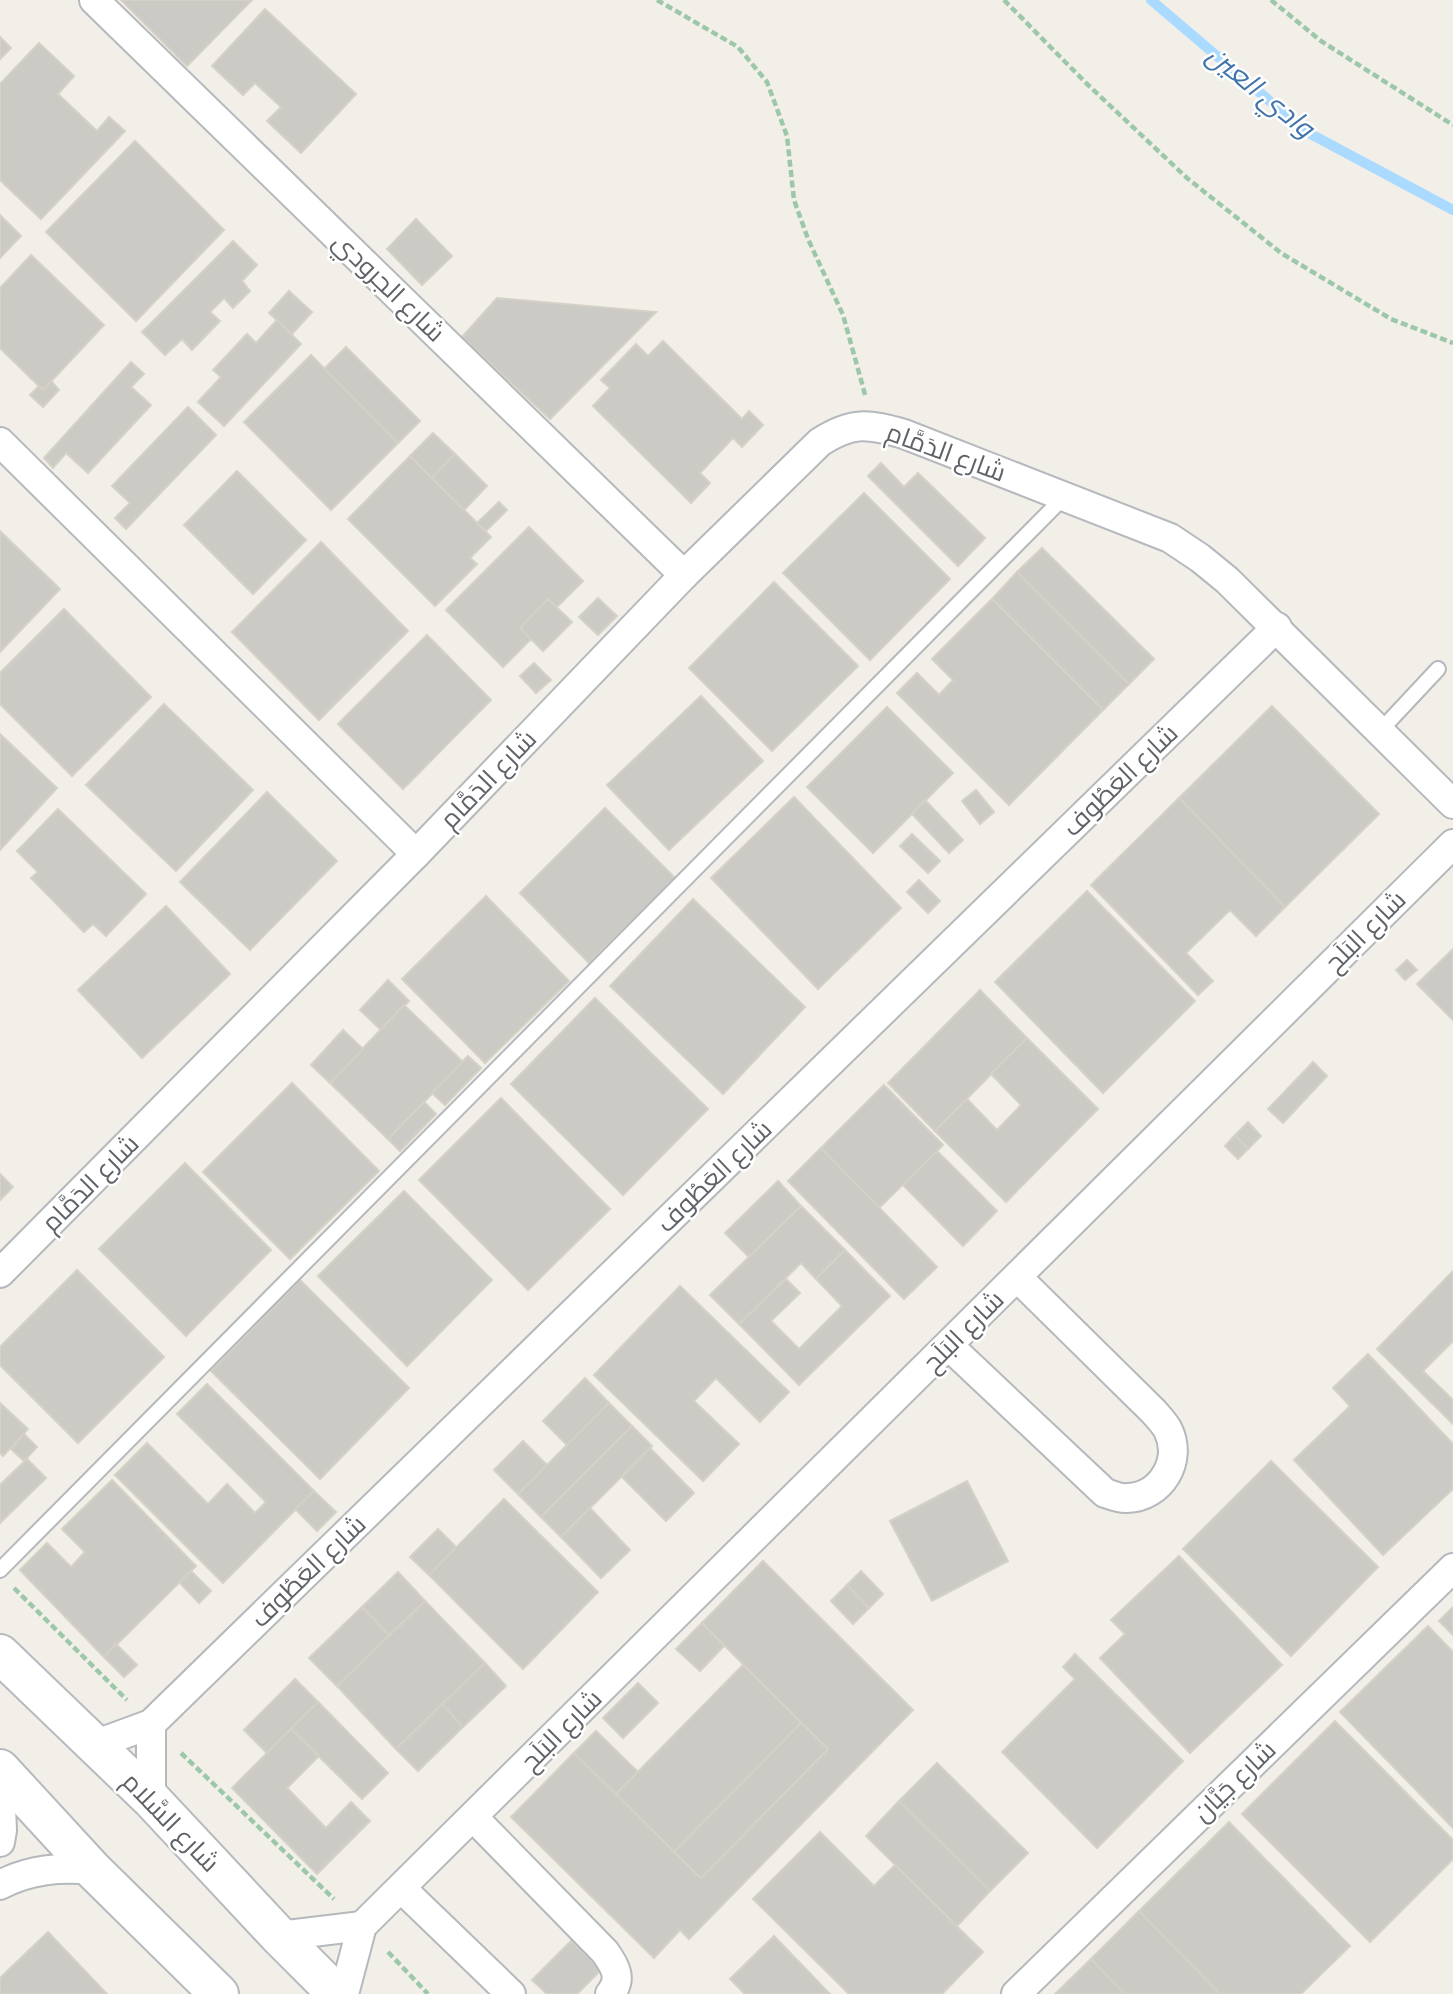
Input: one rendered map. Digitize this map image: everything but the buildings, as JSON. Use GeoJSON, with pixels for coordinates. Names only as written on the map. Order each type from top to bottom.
{"type":"FeatureCollection","features":[{"type":"Feature","properties":{"kind":"street","name":"شارع الجرودي"},"geometry":{"type":"LineString","coordinates":[[94,0],[684,575]]}},
{"type":"Feature","properties":{"kind":"street","name":"شارع الدَمَّام"},"geometry":{"type":"LineString","coordinates":[[0,1273],[416,854],[684,575],[820,442],[853,425],[873,425],[904,434],[1170,538],[1227,580],[1453,804]]}},
{"type":"Feature","properties":{"kind":"street"},"geometry":{"type":"LineString","coordinates":[[0,442],[416,854]]}},
{"type":"Feature","properties":{"kind":"street","name":"شارع العَطُوف"},"geometry":{"type":"LineString","coordinates":[[94,1745],[151,1724],[1277,627]]}},
{"type":"Feature","properties":{"kind":"street","name":"شارع البَلَح"},"geometry":{"type":"LineString","coordinates":[[362,1926],[1453,844]]}},
{"type":"Feature","properties":{"kind":"street"},"geometry":{"type":"LineString","coordinates":[[949,1346],[1105,1493],[1125,1499],[1144,1496],[1160,1485],[1171,1468],[1173,1448],[1167,1429],[1154,1412],[1017,1277]]}},
{"type":"Feature","properties":{"kind":"street","name":"شارع جَيَّان"},"geometry":{"type":"LineString","coordinates":[[1016,1994],[1453,1568]]}},
{"type":"Feature","properties":{"kind":"street","name":"شارع السَّلام"},"geometry":{"type":"LineString","coordinates":[[0,1654],[151,1799],[337,1994]]}},
{"type":"Feature","properties":{"kind":"street"},"geometry":{"type":"LineString","coordinates":[[151,1724],[151,1799]]}},
{"type":"Feature","properties":{"kind":"street"},"geometry":{"type":"LineString","coordinates":[[0,1769],[93,1870],[219,1994]]}},
{"type":"Feature","properties":{"kind":"street"},"geometry":{"type":"LineString","coordinates":[[0,1787],[0,1842]]}},
{"type":"Feature","properties":{"kind":"street"},"geometry":{"type":"LineString","coordinates":[[473,1817],[605,1952],[618,1977],[610,1994]]}},
{"type":"Feature","properties":{"kind":"street"},"geometry":{"type":"LineString","coordinates":[[0,1885],[37,1871],[65,1868],[93,1870]]}},
{"type":"Feature","properties":{"kind":"street"},"geometry":{"type":"LineString","coordinates":[[401,1888],[511,1994]]}},
{"type":"Feature","properties":{"kind":"street"},"geometry":{"type":"LineString","coordinates":[[279,1936],[362,1926],[344,1994]]}},
{"type":"Feature","properties":{"kind":"lane"},"geometry":{"type":"LineString","coordinates":[[0,1570],[1064,497]]}},
{"type":"Feature","properties":{"kind":"lane"},"geometry":{"type":"LineString","coordinates":[[1380,732],[1438,668]]}},
{"type":"Feature","properties":{"kind":"path"},"geometry":{"type":"LineString","coordinates":[[657,0],[738,47],[768,82],[787,136],[794,200],[808,239],[843,315],[873,425]]}},
{"type":"Feature","properties":{"kind":"path"},"geometry":{"type":"LineString","coordinates":[[1004,0],[1086,83],[1187,178],[1281,253],[1391,319],[1453,342]]}},
{"type":"Feature","properties":{"kind":"path"},"geometry":{"type":"LineString","coordinates":[[1271,0],[1321,41],[1453,125]]}},
{"type":"Feature","properties":{"kind":"path"},"geometry":{"type":"LineString","coordinates":[[9,1583],[151,1724],[362,1926],[428,1994]]}},
{"type":"Feature","properties":{"kind":"waterway","name":"وادي العين"},"geometry":{"type":"LineString","coordinates":[[1151,0],[1305,131],[1453,210]]}}]}
